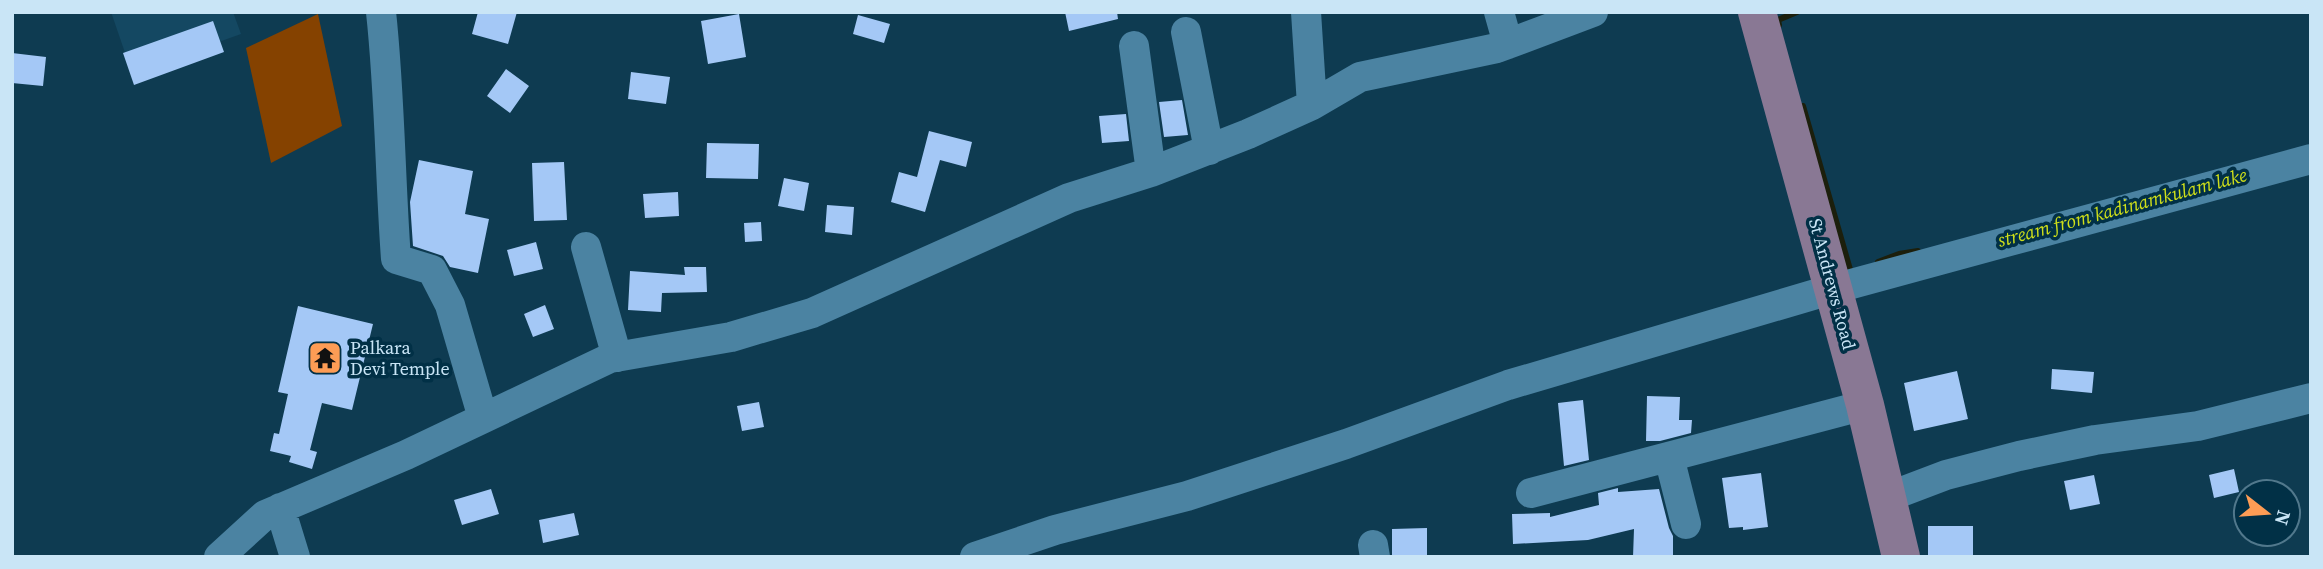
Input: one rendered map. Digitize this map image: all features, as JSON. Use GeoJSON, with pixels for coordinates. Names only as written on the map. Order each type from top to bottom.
{"type":"FeatureCollection","features":[{"type":"Feature","properties":{"kind":"main road","name":"St Andrews Road"},"geometry":{"type":"LineString","coordinates":[[1757,12],[1865,405],[1901,557]]}},
{"type":"Feature","properties":{"kind":"street"},"geometry":{"type":"LineString","coordinates":[[381,12],[396,259],[432,270],[450,305],[483,418]]}},
{"type":"Feature","properties":{"kind":"street"},"geometry":{"type":"LineString","coordinates":[[1306,12],[1311,105]]}},
{"type":"Feature","properties":{"kind":"street"},"geometry":{"type":"LineString","coordinates":[[1499,12],[1508,44]]}},
{"type":"Feature","properties":{"kind":"street"},"geometry":{"type":"LineString","coordinates":[[219,557],[265,515],[406,455],[610,358],[731,337],[812,313],[1069,198],[1209,150],[1311,105],[1360,77],[1497,48],[1593,12]]}},
{"type":"Feature","properties":{"kind":"street"},"geometry":{"type":"LineString","coordinates":[[1185,32],[1209,150]]}},
{"type":"Feature","properties":{"kind":"street"},"geometry":{"type":"LineString","coordinates":[[1134,46],[1151,172]]}},
{"type":"Feature","properties":{"kind":"street"},"geometry":{"type":"LineString","coordinates":[[975,557],[1055,530],[1187,496],[1346,444],[1508,385],[1833,289],[2311,159]]}},
{"type":"Feature","properties":{"kind":"street"},"geometry":{"type":"LineString","coordinates":[[586,247],[617,357]]}},
{"type":"Feature","properties":{"kind":"street"},"geometry":{"type":"LineString","coordinates":[[1888,497],[1946,475],[2019,456],[2095,440],[2198,426],[2311,398]]}},
{"type":"Feature","properties":{"kind":"street"},"geometry":{"type":"LineString","coordinates":[[1531,493],[1865,405]]}},
{"type":"Feature","properties":{"kind":"street"},"geometry":{"type":"LineString","coordinates":[[1669,457],[1686,524]]}},
{"type":"Feature","properties":{"kind":"street"},"geometry":{"type":"LineString","coordinates":[[280,508],[295,557]]}},
{"type":"Feature","properties":{"kind":"shaded area"},"geometry":{"type":"Polygon","coordinates":[[[111,12],[233,12],[241,34],[132,73],[111,12]]]}},
{"type":"Feature","properties":{"kind":"shaded area"},"geometry":{"type":"Polygon","coordinates":[[[318,14],[342,126],[271,163],[246,48],[318,14]]]}},
{"type":"Feature","properties":{"kind":"building"},"geometry":{"type":"Polygon","coordinates":[[[478,12],[517,12],[508,44],[472,34],[478,12]]]}},
{"type":"Feature","properties":{"kind":"building"},"geometry":{"type":"Polygon","coordinates":[[[1065,12],[1117,12],[1118,19],[1069,31],[1065,12]]]}},
{"type":"Feature","properties":{"kind":"building"},"geometry":{"type":"Polygon","coordinates":[[[739,14],[746,57],[708,64],[701,21],[739,14]]]}},
{"type":"Feature","properties":{"kind":"building"},"geometry":{"type":"Polygon","coordinates":[[[858,15],[890,24],[884,43],[853,34],[858,15]]]}},
{"type":"Feature","properties":{"kind":"building"},"geometry":{"type":"Polygon","coordinates":[[[213,21],[224,52],[134,85],[123,53],[213,21]]]}},
{"type":"Feature","properties":{"kind":"building"},"geometry":{"type":"Polygon","coordinates":[[[12,53],[46,57],[43,86],[12,83],[12,53]]]}},
{"type":"Feature","properties":{"kind":"building"},"geometry":{"type":"Polygon","coordinates":[[[506,69],[529,86],[510,113],[487,96],[506,69]]]}},
{"type":"Feature","properties":{"kind":"building"},"geometry":{"type":"Polygon","coordinates":[[[631,72],[670,77],[666,104],[628,99],[631,72]]]}},
{"type":"Feature","properties":{"kind":"building"},"geometry":{"type":"Polygon","coordinates":[[[1182,100],[1188,135],[1164,137],[1159,102],[1182,100]]]}},
{"type":"Feature","properties":{"kind":"building"},"geometry":{"type":"Polygon","coordinates":[[[1126,114],[1129,141],[1102,143],[1099,116],[1126,114]]]}},
{"type":"Feature","properties":{"kind":"building"},"geometry":{"type":"Polygon","coordinates":[[[929,131],[972,142],[966,167],[940,160],[925,212],[891,202],[899,172],[917,177],[929,131]]]}},
{"type":"Feature","properties":{"kind":"building"},"geometry":{"type":"Polygon","coordinates":[[[707,143],[759,144],[758,179],[706,178],[707,143]]]}},
{"type":"Feature","properties":{"kind":"building"},"geometry":{"type":"Polygon","coordinates":[[[419,160],[473,171],[465,214],[489,219],[478,273],[450,267],[443,256],[413,246],[410,202],[419,160]]]}},
{"type":"Feature","properties":{"kind":"building"},"geometry":{"type":"Polygon","coordinates":[[[564,162],[567,220],[534,221],[532,163],[564,162]]]}},
{"type":"Feature","properties":{"kind":"building"},"geometry":{"type":"Polygon","coordinates":[[[784,178],[809,183],[804,211],[778,206],[784,178]]]}},
{"type":"Feature","properties":{"kind":"building"},"geometry":{"type":"Polygon","coordinates":[[[678,192],[679,216],[645,218],[643,194],[678,192]]]}},
{"type":"Feature","properties":{"kind":"building"},"geometry":{"type":"Polygon","coordinates":[[[827,205],[854,207],[852,235],[825,232],[827,205]]]}},
{"type":"Feature","properties":{"kind":"building"},"geometry":{"type":"Polygon","coordinates":[[[761,222],[762,241],[745,242],[744,223],[761,222]]]}},
{"type":"Feature","properties":{"kind":"building"},"geometry":{"type":"Polygon","coordinates":[[[536,242],[543,269],[514,276],[507,250],[536,242]]]}},
{"type":"Feature","properties":{"kind":"building"},"geometry":{"type":"Polygon","coordinates":[[[684,267],[706,267],[707,292],[662,293],[661,312],[628,310],[630,271],[685,275],[684,267]]]}},
{"type":"Feature","properties":{"kind":"building"},"geometry":{"type":"Polygon","coordinates":[[[545,305],[554,329],[533,337],[524,314],[545,305]]]}},
{"type":"Feature","properties":{"kind":"building","name":"Palkara Devi Temple"},"geometry":{"type":"Polygon","coordinates":[[[298,306],[373,324],[352,410],[322,403],[310,450],[317,452],[312,469],[289,462],[291,456],[270,451],[274,433],[279,434],[288,394],[278,392],[298,306]]]}},
{"type":"Feature","properties":{"kind":"building"},"geometry":{"type":"Polygon","coordinates":[[[2052,369],[2094,372],[2092,393],[2051,389],[2052,369]]]}},
{"type":"Feature","properties":{"kind":"building"},"geometry":{"type":"Polygon","coordinates":[[[1957,371],[1968,419],[1914,431],[1904,383],[1957,371]]]}},
{"type":"Feature","properties":{"kind":"building"},"geometry":{"type":"Polygon","coordinates":[[[1647,396],[1680,397],[1679,420],[1692,420],[1691,433],[1660,441],[1646,441],[1647,396]]]}},
{"type":"Feature","properties":{"kind":"building"},"geometry":{"type":"Polygon","coordinates":[[[1583,400],[1589,460],[1564,466],[1558,403],[1583,400]]]}},
{"type":"Feature","properties":{"kind":"building"},"geometry":{"type":"Polygon","coordinates":[[[759,402],[764,427],[742,431],[737,406],[759,402]]]}},
{"type":"Feature","properties":{"kind":"building"},"geometry":{"type":"Polygon","coordinates":[[[2234,469],[2236,478],[2232,478],[2232,494],[2214,498],[2209,475],[2234,469]]]}},
{"type":"Feature","properties":{"kind":"building"},"geometry":{"type":"Polygon","coordinates":[[[1761,473],[1768,527],[1743,530],[1743,527],[1729,528],[1722,478],[1761,473]]]}},
{"type":"Feature","properties":{"kind":"building"},"geometry":{"type":"Polygon","coordinates":[[[2094,475],[2100,504],[2070,510],[2064,481],[2094,475]]]}},
{"type":"Feature","properties":{"kind":"building"},"geometry":{"type":"Polygon","coordinates":[[[1618,488],[1618,492],[1659,489],[1673,536],[1673,557],[1633,557],[1634,529],[1588,540],[1513,544],[1512,514],[1550,513],[1550,517],[1599,505],[1598,493],[1618,488]]]}},
{"type":"Feature","properties":{"kind":"building"},"geometry":{"type":"Polygon","coordinates":[[[491,489],[499,514],[462,525],[454,500],[491,489]]]}},
{"type":"Feature","properties":{"kind":"building"},"geometry":{"type":"Polygon","coordinates":[[[574,513],[579,535],[543,543],[539,520],[574,513]]]}},
{"type":"Feature","properties":{"kind":"building"},"geometry":{"type":"Polygon","coordinates":[[[1928,526],[1973,526],[1973,557],[1928,557],[1928,526]]]}},
{"type":"Feature","properties":{"kind":"building"},"geometry":{"type":"Polygon","coordinates":[[[1427,528],[1427,556],[1392,557],[1392,529],[1427,528]]]}},
{"type":"Feature","properties":{"kind":"waterway"},"geometry":{"type":"LineString","coordinates":[[1779,25],[1778,20],[1797,12]]}},
{"type":"Feature","properties":{"kind":"waterway"},"geometry":{"type":"LineString","coordinates":[[1803,106],[1851,273],[1855,271]]}},
{"type":"Feature","properties":{"kind":"waterway","name":"stream from kadinamkulam lake"},"geometry":{"type":"LineString","coordinates":[[1878,262],[1899,254],[1918,251]]}},
{"type":"Feature","properties":{"kind":"place","name":"Palkara Devi Temple"},"geometry":{"type":"Point","coordinates":[325,358]}}]}
